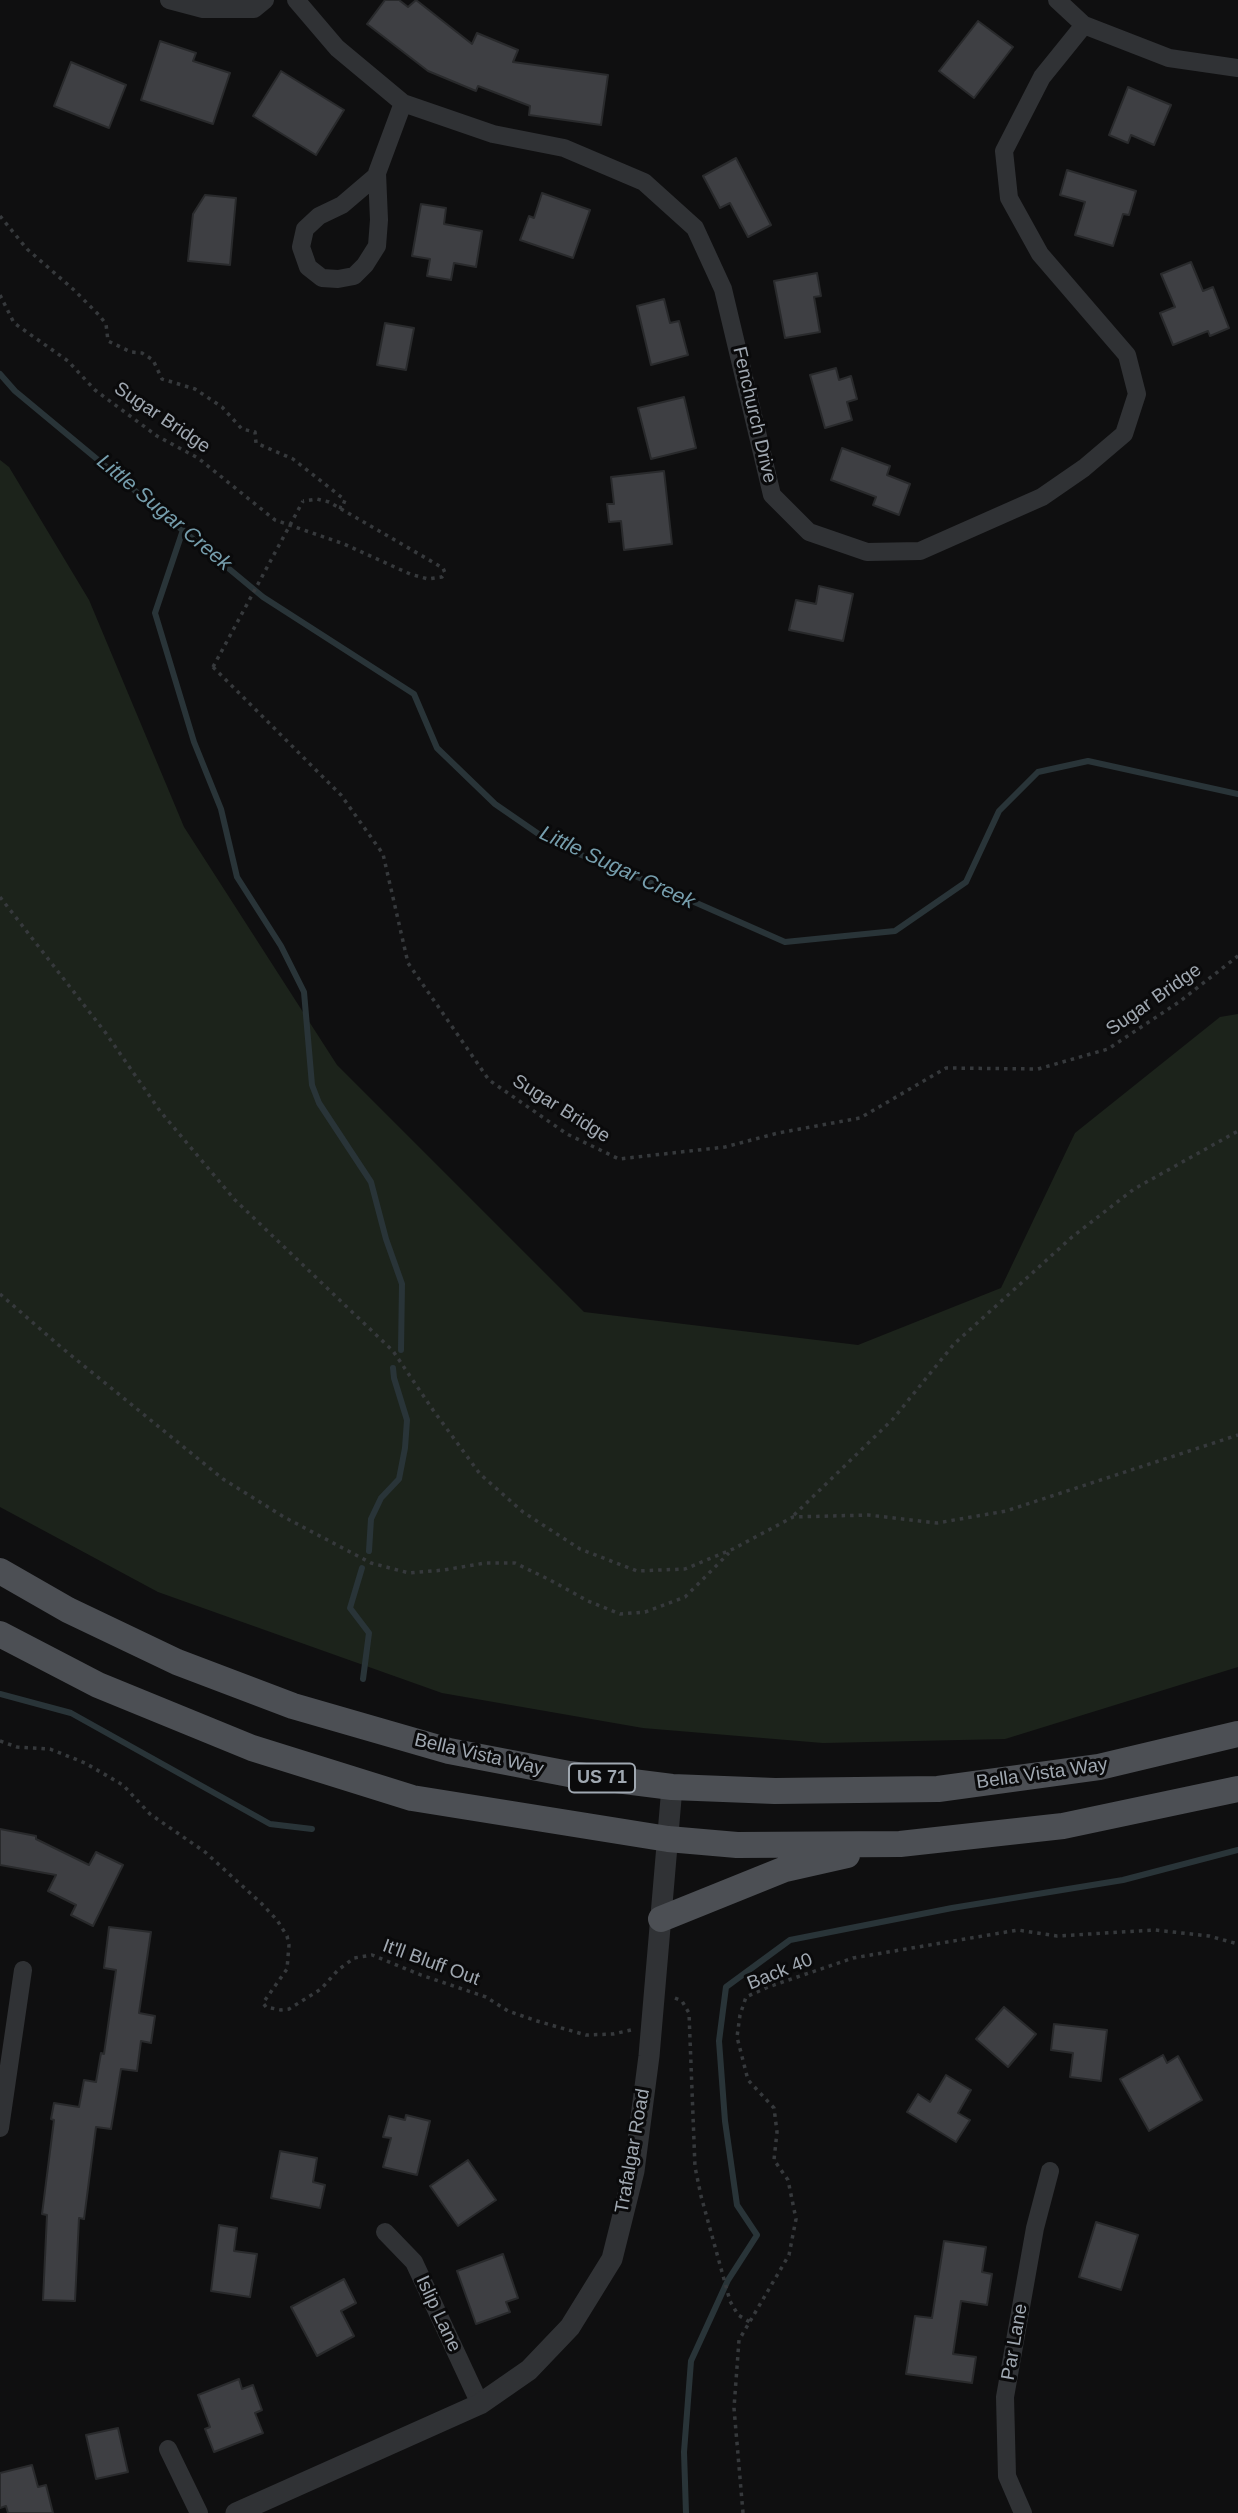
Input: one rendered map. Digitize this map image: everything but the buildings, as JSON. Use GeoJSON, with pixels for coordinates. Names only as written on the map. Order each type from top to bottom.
{"type":"FeatureCollection","features":[{"type":"Feature","properties":{"kind":"main road","name":"Bella Vista Way"},"geometry":{"type":"LineString","coordinates":[[0,1571],[68,1610],[177,1662],[293,1706],[449,1751],[569,1774],[672,1787],[775,1791],[938,1789],[1099,1767],[1238,1734]]}},
{"type":"Feature","properties":{"kind":"main road"},"geometry":{"type":"LineString","coordinates":[[0,1634],[98,1685],[252,1748],[412,1798],[668,1839],[737,1845],[900,1844],[1063,1826],[1238,1789]]}},
{"type":"Feature","properties":{"kind":"main road"},"geometry":{"type":"LineString","coordinates":[[661,1919],[785,1869],[900,1844]]}},
{"type":"Feature","properties":{"kind":"street"},"geometry":{"type":"LineString","coordinates":[[169,0],[203,9],[254,9],[265,0]]}},
{"type":"Feature","properties":{"kind":"street","name":"Fenchurch Drive"},"geometry":{"type":"LineString","coordinates":[[296,0],[337,48],[403,103],[493,134],[564,148],[644,182],[695,228],[723,289],[772,495],[809,532],[867,552],[920,551],[1042,497],[1084,468],[1124,434],[1137,394],[1127,355],[1040,254],[1009,198],[1004,151],[1042,76],[1084,25]]}},
{"type":"Feature","properties":{"kind":"street"},"geometry":{"type":"LineString","coordinates":[[1057,0],[1084,25],[1169,58],[1238,68]]}},
{"type":"Feature","properties":{"kind":"street"},"geometry":{"type":"LineString","coordinates":[[377,173],[342,205],[319,216],[305,229],[302,247],[308,267],[322,278],[338,279],[354,275],[365,265],[377,246],[380,220],[377,173],[403,103]]}},
{"type":"Feature","properties":{"kind":"street","name":"Trafalgar Road"},"geometry":{"type":"LineString","coordinates":[[236,2513],[480,2404],[529,2370],[570,2327],[612,2259],[634,2171],[654,2001],[672,1787]]}},
{"type":"Feature","properties":{"kind":"street"},"geometry":{"type":"LineString","coordinates":[[0,2128],[23,1970]]}},
{"type":"Feature","properties":{"kind":"street","name":"Par Lane"},"geometry":{"type":"LineString","coordinates":[[1023,2513],[1007,2476],[1005,2397],[1035,2228],[1051,2171]]}},
{"type":"Feature","properties":{"kind":"street","name":"Islip Lane"},"geometry":{"type":"LineString","coordinates":[[385,2232],[414,2262],[480,2404]]}},
{"type":"Feature","properties":{"kind":"street"},"geometry":{"type":"LineString","coordinates":[[167,2449],[199,2513]]}},
{"type":"Feature","properties":{"kind":"path"},"geometry":{"type":"LineString","coordinates":[[0,216],[27,249],[65,282],[106,324],[108,341],[131,352],[142,353],[153,360],[162,379],[195,389],[222,408],[242,429],[255,432],[256,443],[293,459],[345,500],[342,508],[328,502]]}},
{"type":"Feature","properties":{"kind":"path","name":"Sugar Bridge"},"geometry":{"type":"LineString","coordinates":[[0,295],[14,323],[68,361],[95,390],[158,436],[198,458],[275,520],[344,544],[410,574],[428,579],[442,577],[445,573],[443,568],[328,502],[317,499],[303,501],[213,667],[341,795],[383,854],[408,963],[489,1080],[567,1134],[618,1159],[725,1147],[778,1133],[860,1118],[946,1068],[1038,1069],[1108,1049],[1179,1002],[1238,956]]}},
{"type":"Feature","properties":{"kind":"path"},"geometry":{"type":"LineString","coordinates":[[0,897],[105,1032],[160,1111],[227,1190],[393,1352],[480,1474],[523,1513],[580,1549],[637,1571],[685,1569],[733,1549],[793,1517],[893,1419],[954,1344],[1072,1237],[1134,1189],[1238,1132]]}},
{"type":"Feature","properties":{"kind":"path"},"geometry":{"type":"LineString","coordinates":[[0,1294],[223,1479],[284,1517],[371,1563],[409,1573],[485,1563],[515,1563],[588,1601],[620,1614],[645,1612],[685,1597],[733,1549]]}},
{"type":"Feature","properties":{"kind":"path"},"geometry":{"type":"LineString","coordinates":[[793,1517],[868,1515],[937,1523],[1006,1511],[1238,1435]]}},
{"type":"Feature","properties":{"kind":"path","name":"It'll Bluff Out"},"geometry":{"type":"LineString","coordinates":[[0,1741],[17,1746],[50,1749],[85,1763],[123,1785],[150,1814],[205,1852],[261,1903],[282,1927],[289,1945],[287,1969],[263,2003],[266,2007],[289,2009],[321,1989],[338,1970],[354,1958],[372,1955],[485,1997],[508,2011],[586,2035],[621,2033],[633,2029],[640,2015],[654,2001]]}},
{"type":"Feature","properties":{"kind":"path","name":"Back 40"},"geometry":{"type":"LineString","coordinates":[[743,2513],[733,2408],[739,2340],[789,2255],[796,2219],[788,2180],[774,2160],[778,2132],[774,2108],[748,2080],[737,2037],[746,1997],[853,1958],[1018,1930],[1057,1936],[1155,1930],[1209,1936],[1238,1944]]}},
{"type":"Feature","properties":{"kind":"path"},"geometry":{"type":"LineString","coordinates":[[654,2001],[660,1997],[672,1997],[682,2001],[689,2013],[695,2167],[730,2301],[738,2315],[750,2322]]}},
{"type":"Feature","properties":{"kind":"shaded area"},"geometry":{"type":"Polygon","coordinates":[[[0,460],[9,467],[89,600],[184,827],[337,1065],[584,1312],[858,1345],[1001,1288],[1075,1133],[1220,1017],[1238,1014],[1238,1667],[1005,1739],[823,1743],[643,1728],[442,1693],[158,1592],[0,1507],[0,460]]]}},
{"type":"Feature","properties":{"kind":"waterway","name":"Little Sugar Creek"},"geometry":{"type":"LineString","coordinates":[[0,374],[15,391],[263,597],[414,694],[437,748],[495,804],[553,844],[633,875],[785,942],[895,931],[966,882],[999,811],[1038,772],[1088,761],[1238,794]]}},
{"type":"Feature","properties":{"kind":"waterway"},"geometry":{"type":"LineString","coordinates":[[183,530],[155,613],[194,742],[221,809],[237,877],[281,946],[304,992],[312,1085],[319,1103],[371,1182],[386,1239],[402,1284],[401,1350]]}},
{"type":"Feature","properties":{"kind":"waterway"},"geometry":{"type":"LineString","coordinates":[[369,1551],[371,1519],[381,1498],[399,1479],[405,1448],[407,1420],[393,1368]]}},
{"type":"Feature","properties":{"kind":"waterway"},"geometry":{"type":"LineString","coordinates":[[362,1568],[350,1608],[369,1633],[363,1679]]}},
{"type":"Feature","properties":{"kind":"waterway"},"geometry":{"type":"LineString","coordinates":[[0,1694],[71,1713],[270,1824],[312,1829]]}},
{"type":"Feature","properties":{"kind":"waterway"},"geometry":{"type":"LineString","coordinates":[[686,2513],[684,2452],[691,2361],[728,2280],[757,2235],[737,2205],[725,2121],[719,2041],[726,1987],[790,1940],[952,1908],[1123,1880],[1238,1850]]}}]}
